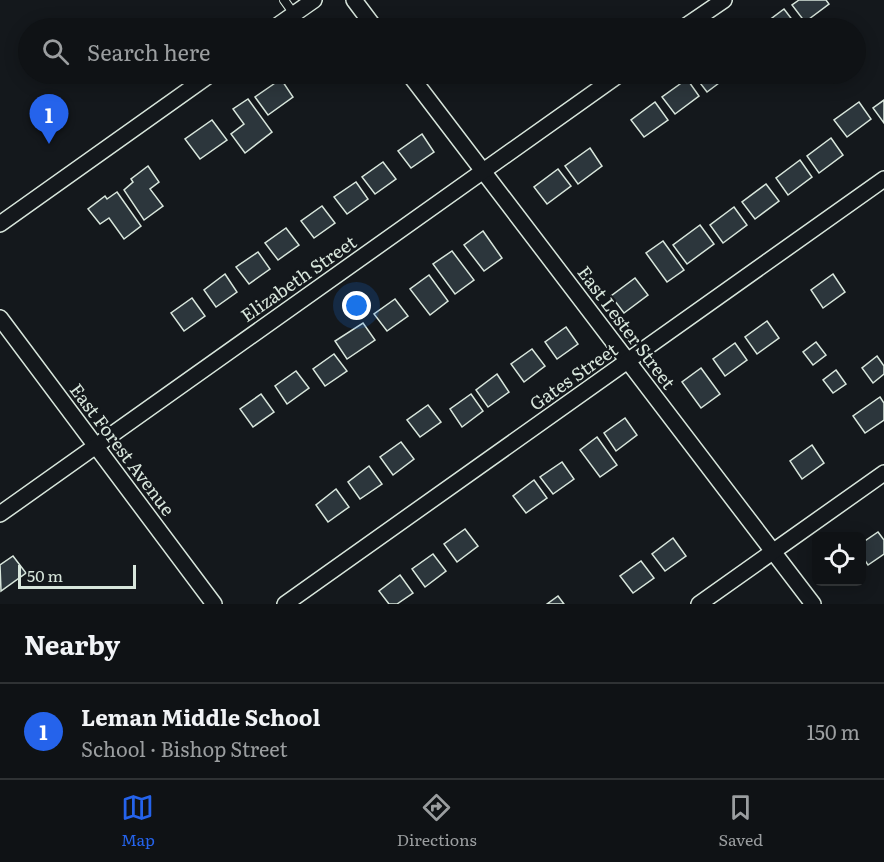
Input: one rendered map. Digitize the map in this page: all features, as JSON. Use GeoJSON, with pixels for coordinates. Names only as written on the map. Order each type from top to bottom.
{"type":"FeatureCollection","features":[{"type":"Feature","properties":{"kind":"street"},"geometry":{"type":"LineString","coordinates":[[288,18],[314,0]]}},
{"type":"Feature","properties":{"kind":"street"},"geometry":{"type":"LineString","coordinates":[[354,0],[368,18]]}},
{"type":"Feature","properties":{"kind":"street"},"geometry":{"type":"LineString","coordinates":[[698,18],[724,0]]}},
{"type":"Feature","properties":{"kind":"street"},"geometry":{"type":"LineString","coordinates":[[0,224],[197,84]]}},
{"type":"Feature","properties":{"kind":"street","name":"East Lester Street"},"geometry":{"type":"LineString","coordinates":[[418,84],[813,604]]}},
{"type":"Feature","properties":{"kind":"street","name":"Elizabeth Street"},"geometry":{"type":"LineString","coordinates":[[0,514],[606,84]]}},
{"type":"Feature","properties":{"kind":"street","name":"Gates Street"},"geometry":{"type":"LineString","coordinates":[[285,604],[884,179]]}},
{"type":"Feature","properties":{"kind":"street","name":"East Forest Avenue"},"geometry":{"type":"LineString","coordinates":[[0,318],[214,604]]}},
{"type":"Feature","properties":{"kind":"street"},"geometry":{"type":"LineString","coordinates":[[699,604],[884,473]]}},
{"type":"Feature","properties":{"kind":"lane"},"geometry":{"type":"LineString","coordinates":[[285,0],[294,14]]}},
{"type":"Feature","properties":{"kind":"building"},"geometry":{"type":"Polygon","coordinates":[[[799,0],[826,0],[829,4],[810,18],[802,18],[792,5],[799,0]]]}},
{"type":"Feature","properties":{"kind":"building"},"geometry":{"type":"Polygon","coordinates":[[[784,9],[791,18],[772,18],[784,9]]]}},
{"type":"Feature","properties":{"kind":"building"},"geometry":{"type":"Polygon","coordinates":[[[274,84],[284,84],[293,97],[268,115],[255,97],[274,84]]]}},
{"type":"Feature","properties":{"kind":"building"},"geometry":{"type":"Polygon","coordinates":[[[680,84],[691,84],[699,96],[675,114],[662,97],[680,84]]]}},
{"type":"Feature","properties":{"kind":"building"},"geometry":{"type":"Polygon","coordinates":[[[701,84],[718,84],[707,92],[701,84]]]}},
{"type":"Feature","properties":{"kind":"building"},"geometry":{"type":"Polygon","coordinates":[[[248,99],[272,132],[245,153],[231,134],[244,124],[233,109],[248,99]]]}},
{"type":"Feature","properties":{"kind":"building"},"geometry":{"type":"Polygon","coordinates":[[[884,100],[884,123],[873,108],[884,100]]]}},
{"type":"Feature","properties":{"kind":"building"},"geometry":{"type":"Polygon","coordinates":[[[655,102],[668,120],[644,137],[631,120],[655,102]]]}},
{"type":"Feature","properties":{"kind":"building"},"geometry":{"type":"Polygon","coordinates":[[[859,102],[871,119],[847,137],[834,120],[859,102]]]}},
{"type":"Feature","properties":{"kind":"building"},"geometry":{"type":"Polygon","coordinates":[[[212,120],[227,140],[200,159],[185,139],[212,120]]]}},
{"type":"Feature","properties":{"kind":"building"},"geometry":{"type":"Polygon","coordinates":[[[422,134],[434,152],[411,168],[398,151],[422,134]]]}},
{"type":"Feature","properties":{"kind":"building"},"geometry":{"type":"Polygon","coordinates":[[[831,138],[843,155],[819,173],[807,156],[831,138]]]}},
{"type":"Feature","properties":{"kind":"building"},"geometry":{"type":"Polygon","coordinates":[[[590,148],[602,166],[578,184],[565,166],[590,148]]]}},
{"type":"Feature","properties":{"kind":"building"},"geometry":{"type":"Polygon","coordinates":[[[800,160],[812,177],[788,195],[776,178],[800,160]]]}},
{"type":"Feature","properties":{"kind":"building"},"geometry":{"type":"Polygon","coordinates":[[[383,162],[396,179],[375,194],[362,177],[383,162]]]}},
{"type":"Feature","properties":{"kind":"building"},"geometry":{"type":"Polygon","coordinates":[[[148,166],[159,182],[150,189],[163,206],[144,220],[124,190],[133,182],[131,179],[148,166]]]}},
{"type":"Feature","properties":{"kind":"building"},"geometry":{"type":"Polygon","coordinates":[[[558,169],[571,186],[547,204],[534,187],[558,169]]]}},
{"type":"Feature","properties":{"kind":"building"},"geometry":{"type":"Polygon","coordinates":[[[356,182],[368,199],[347,214],[334,197],[356,182]]]}},
{"type":"Feature","properties":{"kind":"building"},"geometry":{"type":"Polygon","coordinates":[[[766,184],[779,201],[755,219],[742,202],[766,184]]]}},
{"type":"Feature","properties":{"kind":"building"},"geometry":{"type":"Polygon","coordinates":[[[117,192],[141,226],[124,239],[109,218],[100,224],[88,209],[105,196],[107,199],[117,192]]]}},
{"type":"Feature","properties":{"kind":"building"},"geometry":{"type":"Polygon","coordinates":[[[322,206],[335,223],[314,238],[301,221],[322,206]]]}},
{"type":"Feature","properties":{"kind":"building"},"geometry":{"type":"Polygon","coordinates":[[[734,207],[747,225],[723,243],[710,225],[734,207]]]}},
{"type":"Feature","properties":{"kind":"building"},"geometry":{"type":"Polygon","coordinates":[[[700,225],[714,244],[687,264],[673,245],[700,225]]]}},
{"type":"Feature","properties":{"kind":"building"},"geometry":{"type":"Polygon","coordinates":[[[286,228],[299,245],[278,260],[265,243],[286,228]]]}},
{"type":"Feature","properties":{"kind":"building"},"geometry":{"type":"Polygon","coordinates":[[[483,231],[502,258],[484,271],[464,245],[483,231]]]}},
{"type":"Feature","properties":{"kind":"building"},"geometry":{"type":"Polygon","coordinates":[[[663,241],[684,270],[667,282],[646,253],[663,241]]]}},
{"type":"Feature","properties":{"kind":"building"},"geometry":{"type":"Polygon","coordinates":[[[452,251],[474,280],[455,294],[433,264],[452,251]]]}},
{"type":"Feature","properties":{"kind":"building"},"geometry":{"type":"Polygon","coordinates":[[[258,252],[270,269],[249,284],[236,267],[258,252]]]}},
{"type":"Feature","properties":{"kind":"building"},"geometry":{"type":"Polygon","coordinates":[[[225,274],[237,292],[216,307],[204,290],[225,274]]]}},
{"type":"Feature","properties":{"kind":"building"},"geometry":{"type":"Polygon","coordinates":[[[833,274],[845,292],[823,308],[811,290],[833,274]]]}},
{"type":"Feature","properties":{"kind":"building"},"geometry":{"type":"Polygon","coordinates":[[[429,275],[448,301],[430,315],[410,289],[429,275]]]}},
{"type":"Feature","properties":{"kind":"building"},"geometry":{"type":"Polygon","coordinates":[[[635,278],[648,295],[624,313],[611,296],[635,278]]]}},
{"type":"Feature","properties":{"kind":"building"},"geometry":{"type":"Polygon","coordinates":[[[192,298],[205,316],[184,331],[171,313],[192,298]]]}},
{"type":"Feature","properties":{"kind":"building"},"geometry":{"type":"Polygon","coordinates":[[[395,299],[408,316],[387,331],[374,314],[395,299]]]}},
{"type":"Feature","properties":{"kind":"building"},"geometry":{"type":"Polygon","coordinates":[[[767,321],[779,338],[757,354],[745,337],[767,321]]]}},
{"type":"Feature","properties":{"kind":"building"},"geometry":{"type":"Polygon","coordinates":[[[363,323],[375,340],[347,359],[335,341],[363,323]]]}},
{"type":"Feature","properties":{"kind":"building"},"geometry":{"type":"Polygon","coordinates":[[[566,327],[578,344],[557,359],[545,342],[566,327]]]}},
{"type":"Feature","properties":{"kind":"building"},"geometry":{"type":"Polygon","coordinates":[[[816,342],[826,355],[813,365],[803,352],[816,342]]]}},
{"type":"Feature","properties":{"kind":"building"},"geometry":{"type":"Polygon","coordinates":[[[735,343],[747,360],[725,376],[713,359],[735,343]]]}},
{"type":"Feature","properties":{"kind":"building"},"geometry":{"type":"Polygon","coordinates":[[[532,349],[545,366],[524,382],[511,364],[532,349]]]}},
{"type":"Feature","properties":{"kind":"building"},"geometry":{"type":"Polygon","coordinates":[[[334,354],[347,371],[325,386],[313,369],[334,354]]]}},
{"type":"Feature","properties":{"kind":"building"},"geometry":{"type":"Polygon","coordinates":[[[877,356],[884,366],[884,374],[873,383],[862,368],[877,356]]]}},
{"type":"Feature","properties":{"kind":"building"},"geometry":{"type":"Polygon","coordinates":[[[701,368],[720,394],[701,408],[682,382],[701,368]]]}},
{"type":"Feature","properties":{"kind":"building"},"geometry":{"type":"Polygon","coordinates":[[[836,370],[846,384],[833,393],[823,380],[836,370]]]}},
{"type":"Feature","properties":{"kind":"building"},"geometry":{"type":"Polygon","coordinates":[[[296,371],[309,388],[287,404],[275,386],[296,371]]]}},
{"type":"Feature","properties":{"kind":"building"},"geometry":{"type":"Polygon","coordinates":[[[497,374],[509,392],[488,407],[476,390],[497,374]]]}},
{"type":"Feature","properties":{"kind":"building"},"geometry":{"type":"Polygon","coordinates":[[[261,394],[274,412],[253,427],[240,409],[261,394]]]}},
{"type":"Feature","properties":{"kind":"building"},"geometry":{"type":"Polygon","coordinates":[[[471,394],[483,411],[462,427],[450,409],[471,394]]]}},
{"type":"Feature","properties":{"kind":"building"},"geometry":{"type":"Polygon","coordinates":[[[880,397],[884,403],[884,420],[865,433],[853,416],[880,397]]]}},
{"type":"Feature","properties":{"kind":"building"},"geometry":{"type":"Polygon","coordinates":[[[428,405],[441,422],[420,437],[407,420],[428,405]]]}},
{"type":"Feature","properties":{"kind":"building"},"geometry":{"type":"Polygon","coordinates":[[[625,418],[637,435],[616,451],[604,433],[625,418]]]}},
{"type":"Feature","properties":{"kind":"building"},"geometry":{"type":"Polygon","coordinates":[[[597,437],[617,465],[600,477],[580,450],[597,437]]]}},
{"type":"Feature","properties":{"kind":"building"},"geometry":{"type":"Polygon","coordinates":[[[401,442],[414,459],[393,475],[380,457],[401,442]]]}},
{"type":"Feature","properties":{"kind":"building"},"geometry":{"type":"Polygon","coordinates":[[[812,445],[824,463],[802,479],[790,461],[812,445]]]}},
{"type":"Feature","properties":{"kind":"building"},"geometry":{"type":"Polygon","coordinates":[[[562,462],[574,479],[553,494],[540,477],[562,462]]]}},
{"type":"Feature","properties":{"kind":"building"},"geometry":{"type":"Polygon","coordinates":[[[369,466],[382,484],[360,499],[348,482],[369,466]]]}},
{"type":"Feature","properties":{"kind":"building"},"geometry":{"type":"Polygon","coordinates":[[[534,480],[547,498],[526,513],[513,496],[534,480]]]}},
{"type":"Feature","properties":{"kind":"building"},"geometry":{"type":"Polygon","coordinates":[[[336,489],[349,507],[328,522],[316,505],[336,489]]]}},
{"type":"Feature","properties":{"kind":"building"},"geometry":{"type":"Polygon","coordinates":[[[465,529],[478,546],[457,562],[444,544],[465,529]]]}},
{"type":"Feature","properties":{"kind":"building"},"geometry":{"type":"Polygon","coordinates":[[[878,532],[884,540],[884,554],[868,565],[866,562],[866,540],[878,532]]]}},
{"type":"Feature","properties":{"kind":"building"},"geometry":{"type":"Polygon","coordinates":[[[673,538],[686,556],[665,571],[652,554],[673,538]]]}},
{"type":"Feature","properties":{"kind":"building"},"geometry":{"type":"Polygon","coordinates":[[[433,554],[446,571],[425,587],[412,569],[433,554]]]}},
{"type":"Feature","properties":{"kind":"building"},"geometry":{"type":"Polygon","coordinates":[[[13,556],[26,573],[1,591],[0,565],[13,556]]]}},
{"type":"Feature","properties":{"kind":"building"},"geometry":{"type":"Polygon","coordinates":[[[641,561],[654,578],[633,593],[620,576],[641,561]]]}},
{"type":"Feature","properties":{"kind":"building"},"geometry":{"type":"Polygon","coordinates":[[[400,575],[413,593],[397,604],[389,604],[379,591],[400,575]]]}},
{"type":"Feature","properties":{"kind":"building"},"geometry":{"type":"Polygon","coordinates":[[[558,596],[564,604],[547,604],[558,596]]]}},
{"type":"Feature","properties":{"kind":"place","name":"Leman Middle School"},"geometry":{"type":"Point","coordinates":[49,144]}}]}
